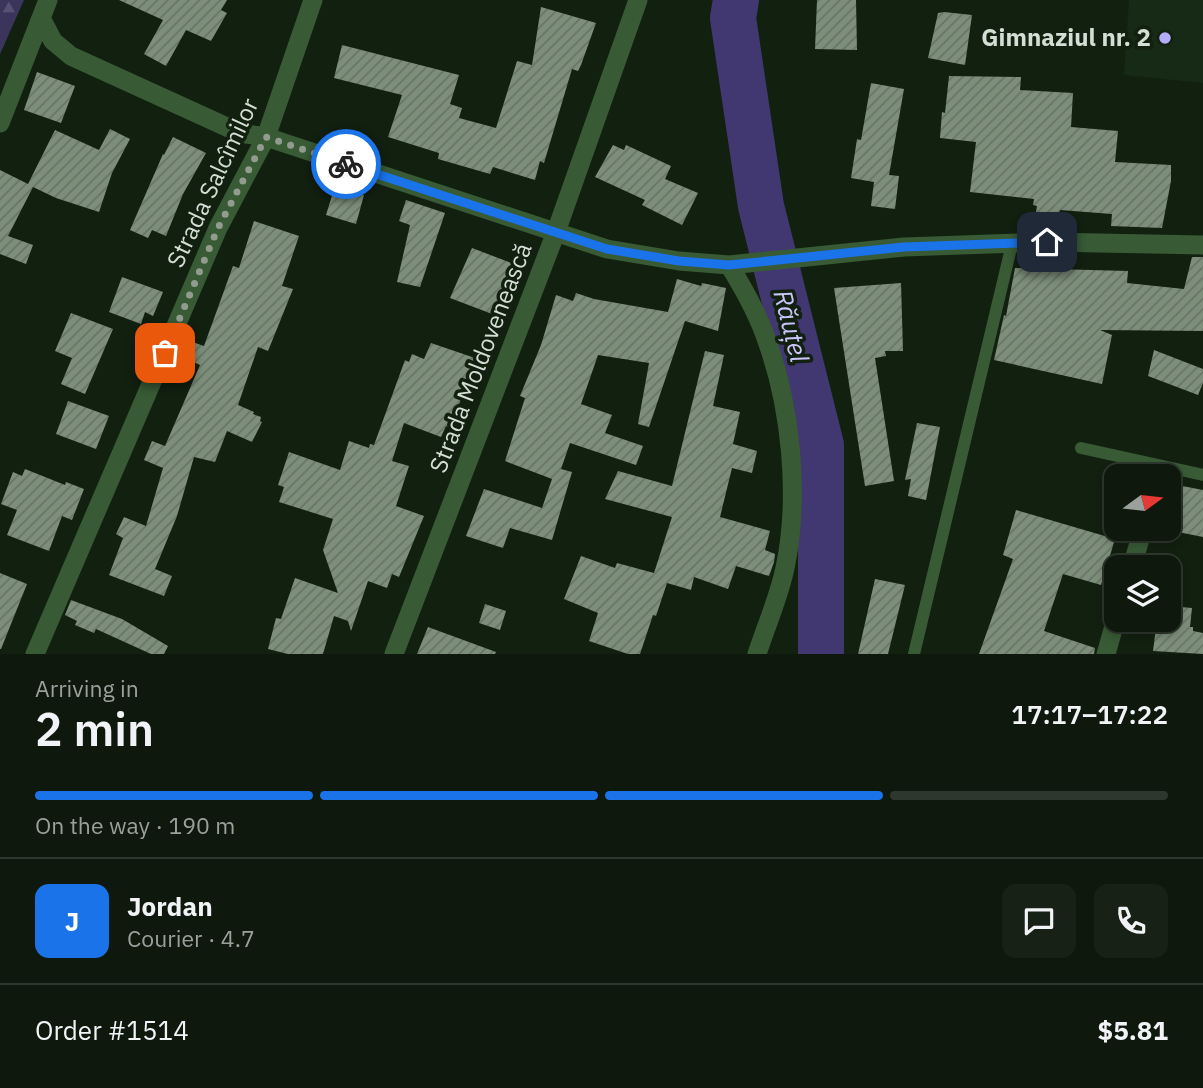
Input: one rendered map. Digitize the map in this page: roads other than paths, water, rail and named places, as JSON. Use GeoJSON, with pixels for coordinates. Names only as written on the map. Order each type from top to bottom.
{"type":"FeatureCollection","features":[{"type":"Feature","properties":{"kind":"street","name":"Strada Salcîmilor"},"geometry":{"type":"LineString","coordinates":[[35,654],[218,228],[266,137],[313,0]]}},
{"type":"Feature","properties":{"kind":"street","name":"Strada Moldovenească"},"geometry":{"type":"LineString","coordinates":[[394,654],[556,232],[638,0]]}},
{"type":"Feature","properties":{"kind":"street"},"geometry":{"type":"LineString","coordinates":[[45,9],[53,41],[71,56],[240,133],[266,137],[607,249],[679,261],[736,264],[904,247],[1012,244],[1203,245]]}},
{"type":"Feature","properties":{"kind":"street"},"geometry":{"type":"LineString","coordinates":[[0,124],[45,9]]}},
{"type":"Feature","properties":{"kind":"street"},"geometry":{"type":"LineString","coordinates":[[736,264],[767,340],[781,387],[792,488],[785,569],[757,654]]}},
{"type":"Feature","properties":{"kind":"street"},"geometry":{"type":"LineString","coordinates":[[1106,654],[1112,632]]}},
{"type":"Feature","properties":{"kind":"lane"},"geometry":{"type":"LineString","coordinates":[[914,654],[1012,244]]}},
{"type":"Feature","properties":{"kind":"lane"},"geometry":{"type":"LineString","coordinates":[[1081,449],[1203,475]]}},
{"type":"Feature","properties":{"kind":"waterway","name":"Răuțel"},"geometry":{"type":"LineString","coordinates":[[736,0],[733,18],[761,206],[821,445],[821,654]]}},
{"type":"Feature","properties":{"kind":"place","name":"Gimnaziul nr. 2"},"geometry":{"type":"Point","coordinates":[1165,38]}}]}
